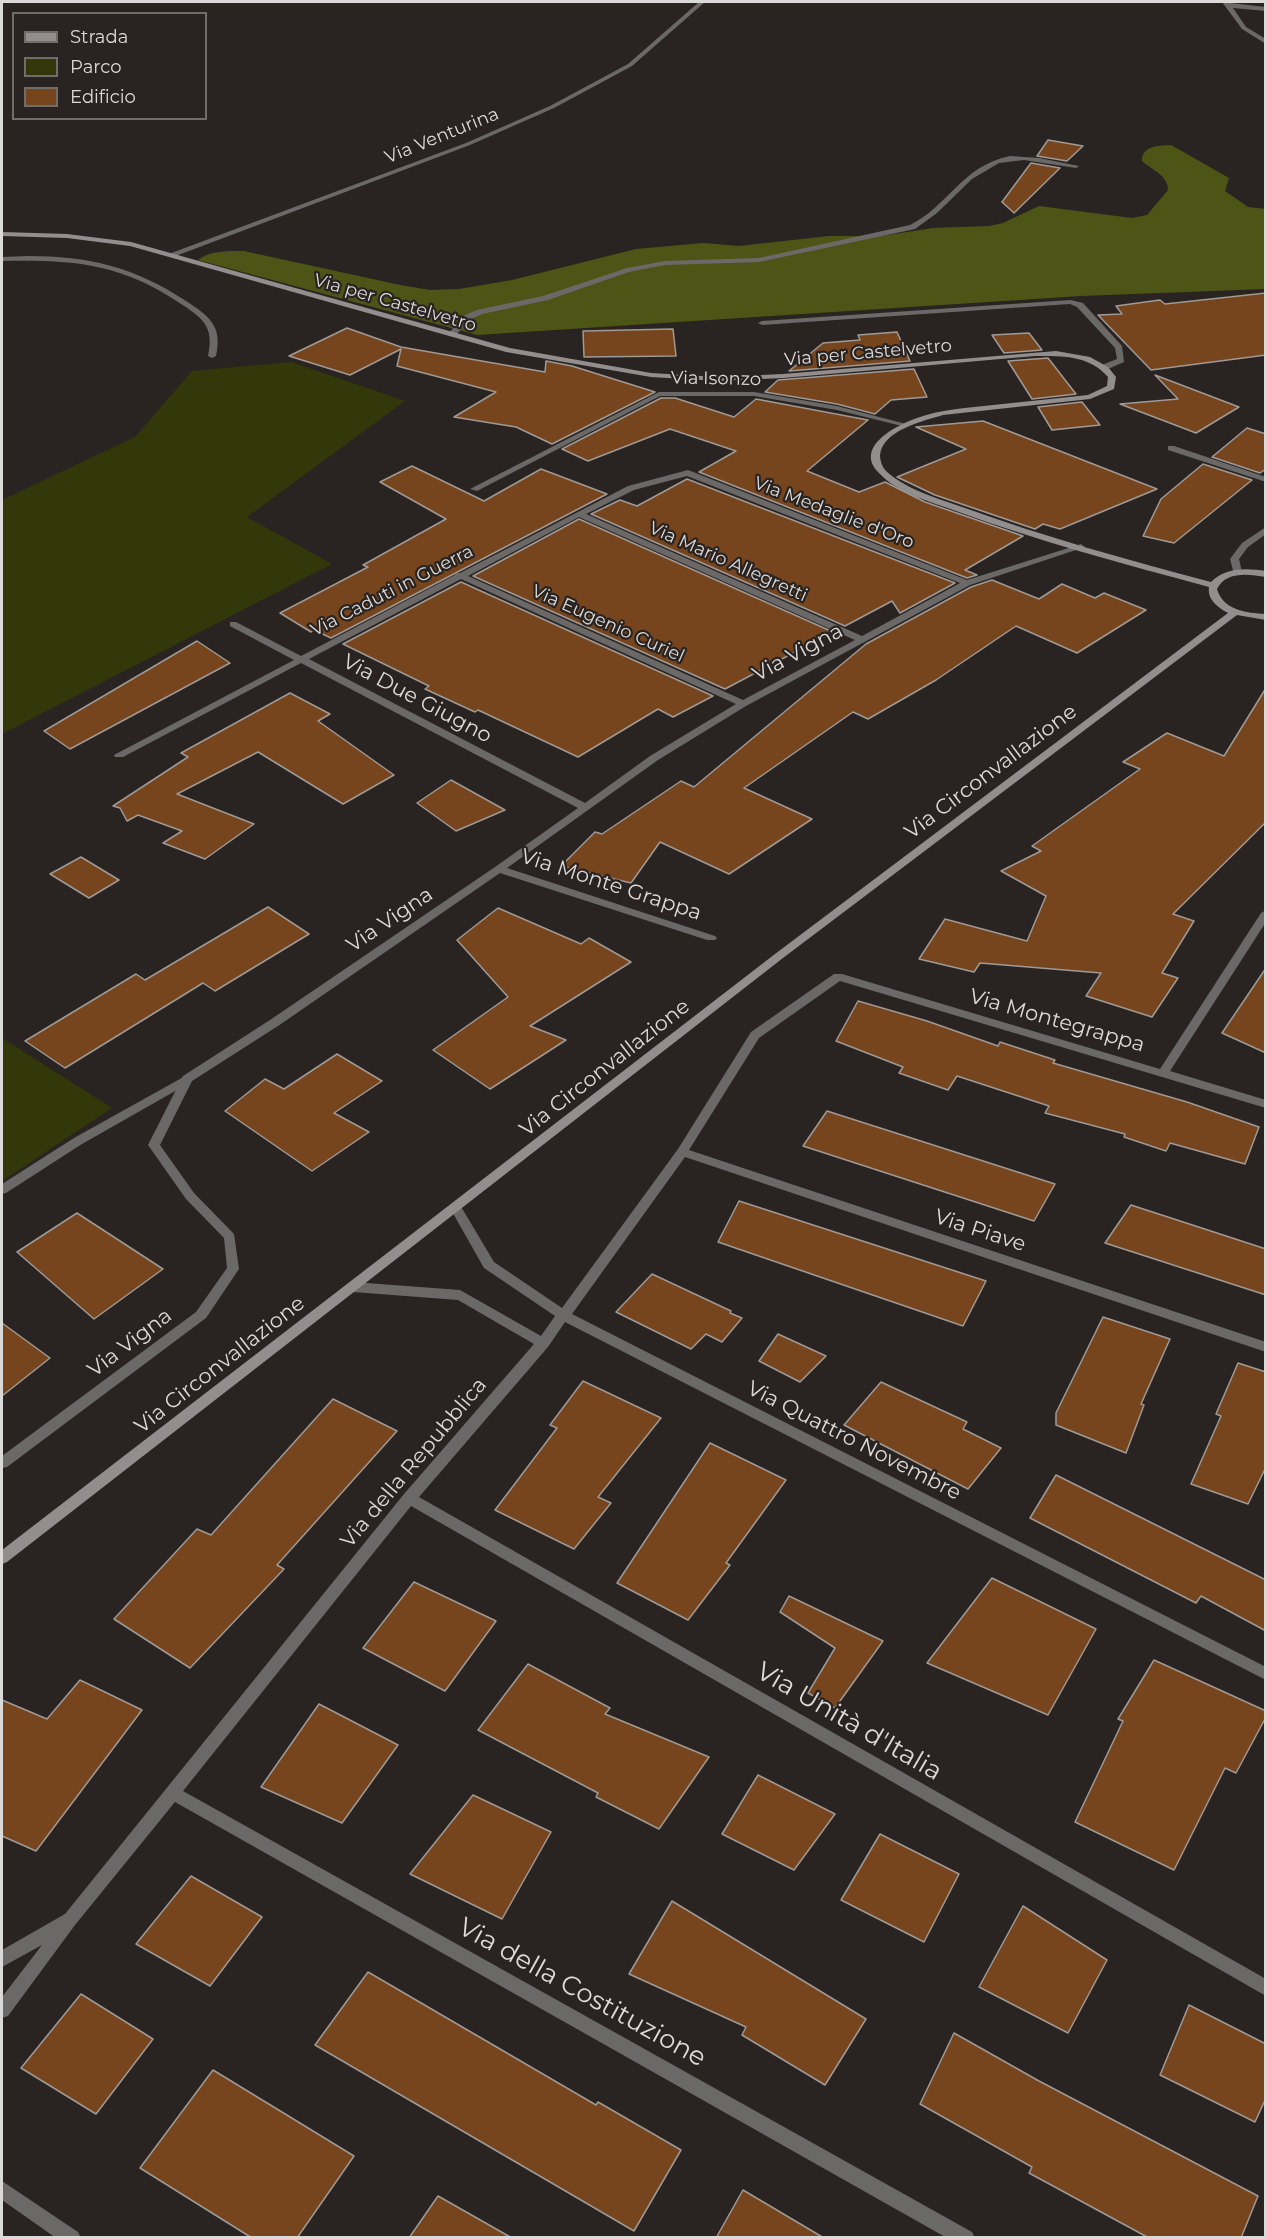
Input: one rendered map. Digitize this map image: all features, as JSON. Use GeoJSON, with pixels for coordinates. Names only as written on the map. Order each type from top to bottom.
{"type":"FeatureCollection","features":[{"type":"Feature","properties":{"kind":"street","name":"Via Venturina"},"geometry":{"type":"LineString","coordinates":[[170,255],[468,144],[552,107],[630,65],[702,2]]}},
{"type":"Feature","properties":{"kind":"street"},"geometry":{"type":"LineString","coordinates":[[1227,4],[1266,9]]}},
{"type":"Feature","properties":{"kind":"street"},"geometry":{"type":"LineString","coordinates":[[1227,4],[1244,28],[1266,42]]}},
{"type":"Feature","properties":{"kind":"street"},"geometry":{"type":"LineString","coordinates":[[451,335],[468,317],[480,312],[545,298],[627,270],[665,263],[759,260],[912,227],[933,214],[978,169],[1000,159],[1025,158],[1076,166]]}},
{"type":"Feature","properties":{"kind":"street","name":"Via per Castelvetro"},"geometry":{"type":"LineString","coordinates":[[2,234],[67,236],[131,244],[451,335],[509,350],[609,369],[718,379],[1035,354],[1077,356],[1106,367]]}},
{"type":"Feature","properties":{"kind":"street"},"geometry":{"type":"LineString","coordinates":[[2,259],[80,260],[140,275],[160,285],[203,316],[215,330],[217,340],[212,356]]}},
{"type":"Feature","properties":{"kind":"street"},"geometry":{"type":"LineString","coordinates":[[762,323],[1071,302],[1080,305],[1119,348],[1121,360],[1106,367],[1112,377],[1111,387],[1090,397],[943,413],[906,425],[885,437],[877,449],[876,460],[881,471],[893,482],[963,511],[1154,570],[1213,585]]}},
{"type":"Feature","properties":{"kind":"street","name":"Via Isonzo"},"geometry":{"type":"LineString","coordinates":[[474,489],[659,394],[754,394],[837,408],[906,425]]}},
{"type":"Feature","properties":{"kind":"street"},"geometry":{"type":"LineString","coordinates":[[1171,448],[1266,480]]}},
{"type":"Feature","properties":{"kind":"street","name":"Via Caduti in Guerra"},"geometry":{"type":"LineString","coordinates":[[119,755],[299,658],[579,513],[631,488],[688,474]]}},
{"type":"Feature","properties":{"kind":"street","name":"Via Medaglie d'Oro"},"geometry":{"type":"LineString","coordinates":[[688,474],[967,583]]}},
{"type":"Feature","properties":{"kind":"street","name":"Via Mario Allegretti"},"geometry":{"type":"LineString","coordinates":[[579,513],[864,640]]}},
{"type":"Feature","properties":{"kind":"street"},"geometry":{"type":"LineString","coordinates":[[1237,572],[1234,559],[1245,545],[1266,530]]}},
{"type":"Feature","properties":{"kind":"street","name":"Via Vigna"},"geometry":{"type":"LineString","coordinates":[[2,1463],[201,1315],[233,1269],[230,1237],[190,1196],[154,1145],[187,1079],[274,1023],[499,869],[654,758],[743,704],[967,583],[1081,547]]}},
{"type":"Feature","properties":{"kind":"street"},"geometry":{"type":"LineString","coordinates":[[1266,574],[1237,572],[1222,577],[1213,585],[1212,594],[1215,599],[1234,612],[1266,616]]}},
{"type":"Feature","properties":{"kind":"street","name":"Via Eugenio Curiel"},"geometry":{"type":"LineString","coordinates":[[459,575],[743,704]]}},
{"type":"Feature","properties":{"kind":"street","name":"Via Circonvallazione"},"geometry":{"type":"LineString","coordinates":[[2,1558],[779,956],[1234,612]]}},
{"type":"Feature","properties":{"kind":"street","name":"Via Due Giugno"},"geometry":{"type":"LineString","coordinates":[[232,624],[585,807]]}},
{"type":"Feature","properties":{"kind":"street","name":"Via Monte Grappa"},"geometry":{"type":"LineString","coordinates":[[499,869],[711,938]]}},
{"type":"Feature","properties":{"kind":"street"},"geometry":{"type":"LineString","coordinates":[[1163,1073],[1266,913]]}},
{"type":"Feature","properties":{"kind":"street","name":"Via Montegrappa"},"geometry":{"type":"LineString","coordinates":[[838,977],[1266,1104]]}},
{"type":"Feature","properties":{"kind":"street","name":"Via della Repubblica"},"geometry":{"type":"LineString","coordinates":[[2,1959],[71,1919],[409,1498],[543,1343],[682,1152],[755,1035],[838,977]]}},
{"type":"Feature","properties":{"kind":"street"},"geometry":{"type":"LineString","coordinates":[[2,1190],[78,1141],[187,1079]]}},
{"type":"Feature","properties":{"kind":"street","name":"Via Piave"},"geometry":{"type":"LineString","coordinates":[[682,1152],[1266,1347]]}},
{"type":"Feature","properties":{"kind":"street","name":"Via Quattro Novembre"},"geometry":{"type":"LineString","coordinates":[[456,1208],[489,1265],[563,1315],[1266,1674]]}},
{"type":"Feature","properties":{"kind":"street"},"geometry":{"type":"LineString","coordinates":[[353,1287],[460,1295],[543,1343]]}},
{"type":"Feature","properties":{"kind":"street","name":"Via Unità d'Italia"},"geometry":{"type":"LineString","coordinates":[[409,1498],[1266,1988]]}},
{"type":"Feature","properties":{"kind":"street","name":"Via della Costituzione"},"geometry":{"type":"LineString","coordinates":[[173,1793],[966,2238]]}},
{"type":"Feature","properties":{"kind":"street"},"geometry":{"type":"LineString","coordinates":[[2,2010],[71,1919]]}},
{"type":"Feature","properties":{"kind":"street"},"geometry":{"type":"LineString","coordinates":[[2,2190],[72,2238]]}},
{"type":"Feature","properties":{"kind":"green space"},"geometry":{"type":"Polygon","coordinates":[[[1171,145],[1229,178],[1225,191],[1248,207],[1266,209],[1265,289],[1081,296],[477,335],[198,260],[214,253],[244,251],[400,285],[430,290],[459,289],[512,280],[636,249],[703,243],[739,246],[829,236],[881,236],[933,228],[989,226],[1003,223],[1039,206],[1132,218],[1147,215],[1168,190],[1165,180],[1142,161],[1145,152],[1152,147],[1171,145]]]}},
{"type":"Feature","properties":{"kind":"green space"},"geometry":{"type":"Polygon","coordinates":[[[291,362],[405,401],[247,517],[332,564],[2,734],[2,500],[135,437],[192,371],[291,362]]]}},
{"type":"Feature","properties":{"kind":"green space"},"geometry":{"type":"Polygon","coordinates":[[[2,1038],[112,1108],[2,1181],[2,1038]]]}},
{"type":"Feature","properties":{"kind":"building"},"geometry":{"type":"Polygon","coordinates":[[[1048,140],[1083,146],[1067,161],[1037,156],[1048,140]]]}},
{"type":"Feature","properties":{"kind":"building"},"geometry":{"type":"Polygon","coordinates":[[[1031,163],[1060,168],[1014,213],[1002,202],[1031,163]]]}},
{"type":"Feature","properties":{"kind":"building"},"geometry":{"type":"Polygon","coordinates":[[[1266,293],[1266,355],[1151,370],[1098,315],[1122,314],[1116,306],[1160,300],[1165,304],[1266,293]]]}},
{"type":"Feature","properties":{"kind":"building"},"geometry":{"type":"Polygon","coordinates":[[[347,328],[401,347],[545,372],[546,361],[572,366],[655,392],[552,444],[516,427],[454,417],[496,392],[397,366],[401,349],[350,375],[289,356],[347,328]]]}},
{"type":"Feature","properties":{"kind":"building"},"geometry":{"type":"Polygon","coordinates":[[[673,329],[676,356],[584,357],[583,331],[673,329]]]}},
{"type":"Feature","properties":{"kind":"building"},"geometry":{"type":"Polygon","coordinates":[[[897,332],[910,361],[789,371],[823,343],[860,340],[858,335],[897,332]]]}},
{"type":"Feature","properties":{"kind":"building"},"geometry":{"type":"Polygon","coordinates":[[[1029,333],[1042,350],[1004,353],[992,335],[1029,333]]]}},
{"type":"Feature","properties":{"kind":"building"},"geometry":{"type":"Polygon","coordinates":[[[1048,358],[1076,394],[1032,399],[1008,361],[1048,358]]]}},
{"type":"Feature","properties":{"kind":"building"},"geometry":{"type":"Polygon","coordinates":[[[914,369],[927,397],[891,400],[875,414],[837,404],[765,392],[778,380],[914,369]]]}},
{"type":"Feature","properties":{"kind":"building"},"geometry":{"type":"Polygon","coordinates":[[[1155,375],[1239,407],[1196,433],[1120,404],[1178,399],[1155,375]]]}},
{"type":"Feature","properties":{"kind":"building"},"geometry":{"type":"Polygon","coordinates":[[[661,398],[675,398],[734,417],[756,399],[868,420],[807,471],[859,492],[885,482],[925,502],[1023,536],[965,570],[977,575],[967,578],[699,472],[736,451],[670,429],[588,461],[562,449],[661,398]]]}},
{"type":"Feature","properties":{"kind":"building"},"geometry":{"type":"Polygon","coordinates":[[[1082,402],[1100,425],[1052,430],[1038,407],[1082,402]]]}},
{"type":"Feature","properties":{"kind":"building"},"geometry":{"type":"Polygon","coordinates":[[[983,421],[1157,489],[1060,529],[1043,524],[1035,529],[935,495],[897,477],[966,449],[916,427],[983,421]]]}},
{"type":"Feature","properties":{"kind":"building"},"geometry":{"type":"Polygon","coordinates":[[[1247,428],[1266,434],[1266,469],[1260,473],[1212,457],[1247,428]]]}},
{"type":"Feature","properties":{"kind":"building"},"geometry":{"type":"Polygon","coordinates":[[[1203,464],[1252,480],[1174,543],[1143,536],[1161,499],[1203,464]]]}},
{"type":"Feature","properties":{"kind":"building"},"geometry":{"type":"Polygon","coordinates":[[[412,466],[484,501],[541,469],[607,494],[331,638],[314,630],[311,632],[280,613],[368,567],[363,565],[446,519],[380,482],[412,466]]]}},
{"type":"Feature","properties":{"kind":"building"},"geometry":{"type":"Polygon","coordinates":[[[687,479],[955,583],[900,613],[892,601],[845,626],[591,514],[620,500],[637,506],[687,479]]]}},
{"type":"Feature","properties":{"kind":"building"},"geometry":{"type":"Polygon","coordinates":[[[579,519],[833,632],[725,689],[473,576],[579,519]]]}},
{"type":"Feature","properties":{"kind":"building"},"geometry":{"type":"Polygon","coordinates":[[[992,580],[1039,599],[1062,584],[1095,598],[1104,593],[1146,610],[1077,653],[1016,626],[936,680],[868,719],[853,712],[744,788],[812,819],[729,874],[660,842],[631,883],[561,866],[595,832],[602,834],[681,781],[694,787],[866,644],[971,587],[992,580]]]}},
{"type":"Feature","properties":{"kind":"building"},"geometry":{"type":"Polygon","coordinates":[[[461,582],[713,696],[673,717],[658,709],[578,757],[478,710],[475,712],[425,689],[429,686],[343,644],[461,582]]]}},
{"type":"Feature","properties":{"kind":"building"},"geometry":{"type":"Polygon","coordinates":[[[197,641],[230,663],[70,749],[44,731],[197,641]]]}},
{"type":"Feature","properties":{"kind":"building"},"geometry":{"type":"Polygon","coordinates":[[[1266,688],[1266,822],[1173,914],[1194,921],[1162,973],[1178,978],[1152,1017],[1086,996],[1101,973],[980,963],[974,972],[919,959],[945,919],[1027,941],[1046,896],[1001,871],[1041,851],[1032,846],[1140,769],[1123,762],[1167,733],[1224,756],[1266,688]]]}},
{"type":"Feature","properties":{"kind":"building"},"geometry":{"type":"Polygon","coordinates":[[[290,693],[330,714],[318,721],[394,775],[343,804],[258,752],[177,794],[254,824],[205,859],[163,843],[182,831],[138,815],[127,821],[120,808],[113,806],[188,757],[181,753],[290,693]]]}},
{"type":"Feature","properties":{"kind":"building"},"geometry":{"type":"Polygon","coordinates":[[[451,780],[505,810],[456,831],[417,803],[451,780]]]}},
{"type":"Feature","properties":{"kind":"building"},"geometry":{"type":"Polygon","coordinates":[[[81,857],[119,880],[89,898],[50,874],[81,857]]]}},
{"type":"Feature","properties":{"kind":"building"},"geometry":{"type":"Polygon","coordinates":[[[268,907],[309,934],[215,991],[203,983],[65,1068],[25,1041],[136,974],[145,980],[268,907]]]}},
{"type":"Feature","properties":{"kind":"building"},"geometry":{"type":"Polygon","coordinates":[[[498,908],[581,944],[589,938],[631,962],[530,1026],[566,1040],[490,1089],[433,1050],[508,997],[457,940],[498,908]]]}},
{"type":"Feature","properties":{"kind":"building"},"geometry":{"type":"Polygon","coordinates":[[[1266,968],[1266,1053],[1222,1033],[1266,968]]]}},
{"type":"Feature","properties":{"kind":"building"},"geometry":{"type":"Polygon","coordinates":[[[858,1001],[927,1021],[998,1046],[1000,1042],[1055,1060],[1053,1063],[1187,1102],[1259,1127],[1245,1164],[1170,1143],[1166,1151],[1124,1137],[1125,1134],[1045,1113],[1049,1106],[957,1076],[948,1090],[899,1073],[903,1067],[836,1041],[858,1001]]]}},
{"type":"Feature","properties":{"kind":"building"},"geometry":{"type":"Polygon","coordinates":[[[337,1054],[382,1081],[334,1113],[369,1132],[312,1171],[225,1111],[265,1079],[284,1089],[337,1054]]]}},
{"type":"Feature","properties":{"kind":"building"},"geometry":{"type":"Polygon","coordinates":[[[827,1111],[1055,1184],[1034,1221],[803,1146],[827,1111]]]}},
{"type":"Feature","properties":{"kind":"building"},"geometry":{"type":"Polygon","coordinates":[[[739,1201],[986,1281],[963,1326],[718,1242],[739,1201]]]}},
{"type":"Feature","properties":{"kind":"building"},"geometry":{"type":"Polygon","coordinates":[[[1131,1205],[1266,1249],[1266,1295],[1105,1243],[1131,1205]]]}},
{"type":"Feature","properties":{"kind":"building"},"geometry":{"type":"Polygon","coordinates":[[[77,1213],[163,1269],[94,1319],[17,1252],[77,1213]]]}},
{"type":"Feature","properties":{"kind":"building"},"geometry":{"type":"Polygon","coordinates":[[[652,1274],[742,1318],[722,1342],[706,1334],[691,1349],[616,1312],[652,1274]]]}},
{"type":"Feature","properties":{"kind":"building"},"geometry":{"type":"Polygon","coordinates":[[[1103,1317],[1170,1339],[1141,1404],[1144,1405],[1126,1453],[1056,1425],[1056,1413],[1103,1317]]]}},
{"type":"Feature","properties":{"kind":"building"},"geometry":{"type":"Polygon","coordinates":[[[2,1323],[50,1358],[2,1396],[2,1323]]]}},
{"type":"Feature","properties":{"kind":"building"},"geometry":{"type":"Polygon","coordinates":[[[778,1334],[826,1356],[800,1382],[759,1361],[778,1334]]]}},
{"type":"Feature","properties":{"kind":"building"},"geometry":{"type":"Polygon","coordinates":[[[1238,1363],[1266,1372],[1266,1467],[1248,1504],[1191,1484],[1221,1416],[1216,1414],[1238,1363]]]}},
{"type":"Feature","properties":{"kind":"building"},"geometry":{"type":"Polygon","coordinates":[[[583,1381],[661,1418],[598,1497],[611,1503],[574,1549],[495,1510],[557,1428],[550,1425],[583,1381]]]}},
{"type":"Feature","properties":{"kind":"building"},"geometry":{"type":"Polygon","coordinates":[[[881,1382],[967,1422],[963,1429],[1001,1448],[968,1489],[844,1425],[881,1382]]]}},
{"type":"Feature","properties":{"kind":"building"},"geometry":{"type":"Polygon","coordinates":[[[333,1399],[397,1431],[277,1565],[284,1569],[190,1668],[114,1619],[197,1529],[211,1535],[333,1399]]]}},
{"type":"Feature","properties":{"kind":"building"},"geometry":{"type":"Polygon","coordinates":[[[710,1443],[786,1480],[726,1563],[730,1565],[688,1620],[617,1583],[710,1443]]]}},
{"type":"Feature","properties":{"kind":"building"},"geometry":{"type":"Polygon","coordinates":[[[1056,1475],[1266,1580],[1266,1631],[1201,1596],[1196,1603],[1030,1518],[1056,1475]]]}},
{"type":"Feature","properties":{"kind":"building"},"geometry":{"type":"Polygon","coordinates":[[[992,1578],[1096,1629],[1048,1715],[927,1663],[992,1578]]]}},
{"type":"Feature","properties":{"kind":"building"},"geometry":{"type":"Polygon","coordinates":[[[414,1582],[496,1621],[445,1691],[363,1648],[414,1582]]]}},
{"type":"Feature","properties":{"kind":"building"},"geometry":{"type":"Polygon","coordinates":[[[789,1596],[883,1641],[835,1708],[808,1693],[835,1648],[780,1612],[789,1596]]]}},
{"type":"Feature","properties":{"kind":"building"},"geometry":{"type":"Polygon","coordinates":[[[1154,1660],[1266,1711],[1266,1717],[1236,1773],[1225,1768],[1174,1870],[1075,1822],[1123,1721],[1118,1719],[1154,1660]]]}},
{"type":"Feature","properties":{"kind":"building"},"geometry":{"type":"Polygon","coordinates":[[[528,1664],[610,1708],[605,1714],[709,1757],[659,1829],[596,1797],[598,1793],[478,1730],[528,1664]]]}},
{"type":"Feature","properties":{"kind":"building"},"geometry":{"type":"Polygon","coordinates":[[[80,1680],[142,1710],[36,1851],[2,1836],[2,1700],[47,1719],[80,1680]]]}},
{"type":"Feature","properties":{"kind":"building"},"geometry":{"type":"Polygon","coordinates":[[[319,1704],[398,1745],[342,1823],[261,1787],[319,1704]]]}},
{"type":"Feature","properties":{"kind":"building"},"geometry":{"type":"Polygon","coordinates":[[[758,1775],[835,1814],[794,1870],[722,1834],[758,1775]]]}},
{"type":"Feature","properties":{"kind":"building"},"geometry":{"type":"Polygon","coordinates":[[[473,1795],[551,1832],[502,1919],[410,1874],[473,1795]]]}},
{"type":"Feature","properties":{"kind":"building"},"geometry":{"type":"Polygon","coordinates":[[[880,1834],[959,1874],[924,1942],[841,1900],[880,1834]]]}},
{"type":"Feature","properties":{"kind":"building"},"geometry":{"type":"Polygon","coordinates":[[[191,1876],[262,1917],[210,1986],[136,1944],[191,1876]]]}},
{"type":"Feature","properties":{"kind":"building"},"geometry":{"type":"Polygon","coordinates":[[[672,1901],[866,2019],[825,2085],[742,2035],[746,2027],[629,1974],[672,1901]]]}},
{"type":"Feature","properties":{"kind":"building"},"geometry":{"type":"Polygon","coordinates":[[[1023,1906],[1107,1960],[1068,2033],[979,1987],[1023,1906]]]}},
{"type":"Feature","properties":{"kind":"building"},"geometry":{"type":"Polygon","coordinates":[[[368,1972],[596,2105],[598,2102],[681,2150],[634,2231],[315,2045],[368,1972]]]}},
{"type":"Feature","properties":{"kind":"building"},"geometry":{"type":"Polygon","coordinates":[[[81,1994],[153,2039],[96,2114],[21,2068],[81,1994]]]}},
{"type":"Feature","properties":{"kind":"building"},"geometry":{"type":"Polygon","coordinates":[[[1189,2005],[1266,2044],[1266,2098],[1255,2122],[1160,2075],[1189,2005]]]}},
{"type":"Feature","properties":{"kind":"building"},"geometry":{"type":"Polygon","coordinates":[[[954,2033],[1039,2081],[1258,2196],[1241,2238],[1149,2238],[1029,2173],[1032,2167],[920,2104],[954,2033]]]}},
{"type":"Feature","properties":{"kind":"building"},"geometry":{"type":"Polygon","coordinates":[[[213,2070],[354,2156],[297,2238],[252,2238],[140,2168],[213,2070]]]}},
{"type":"Feature","properties":{"kind":"building"},"geometry":{"type":"Polygon","coordinates":[[[743,2190],[824,2238],[716,2238],[743,2190]]]}},
{"type":"Feature","properties":{"kind":"building"},"geometry":{"type":"Polygon","coordinates":[[[438,2196],[512,2238],[409,2238],[438,2196]]]}}]}
